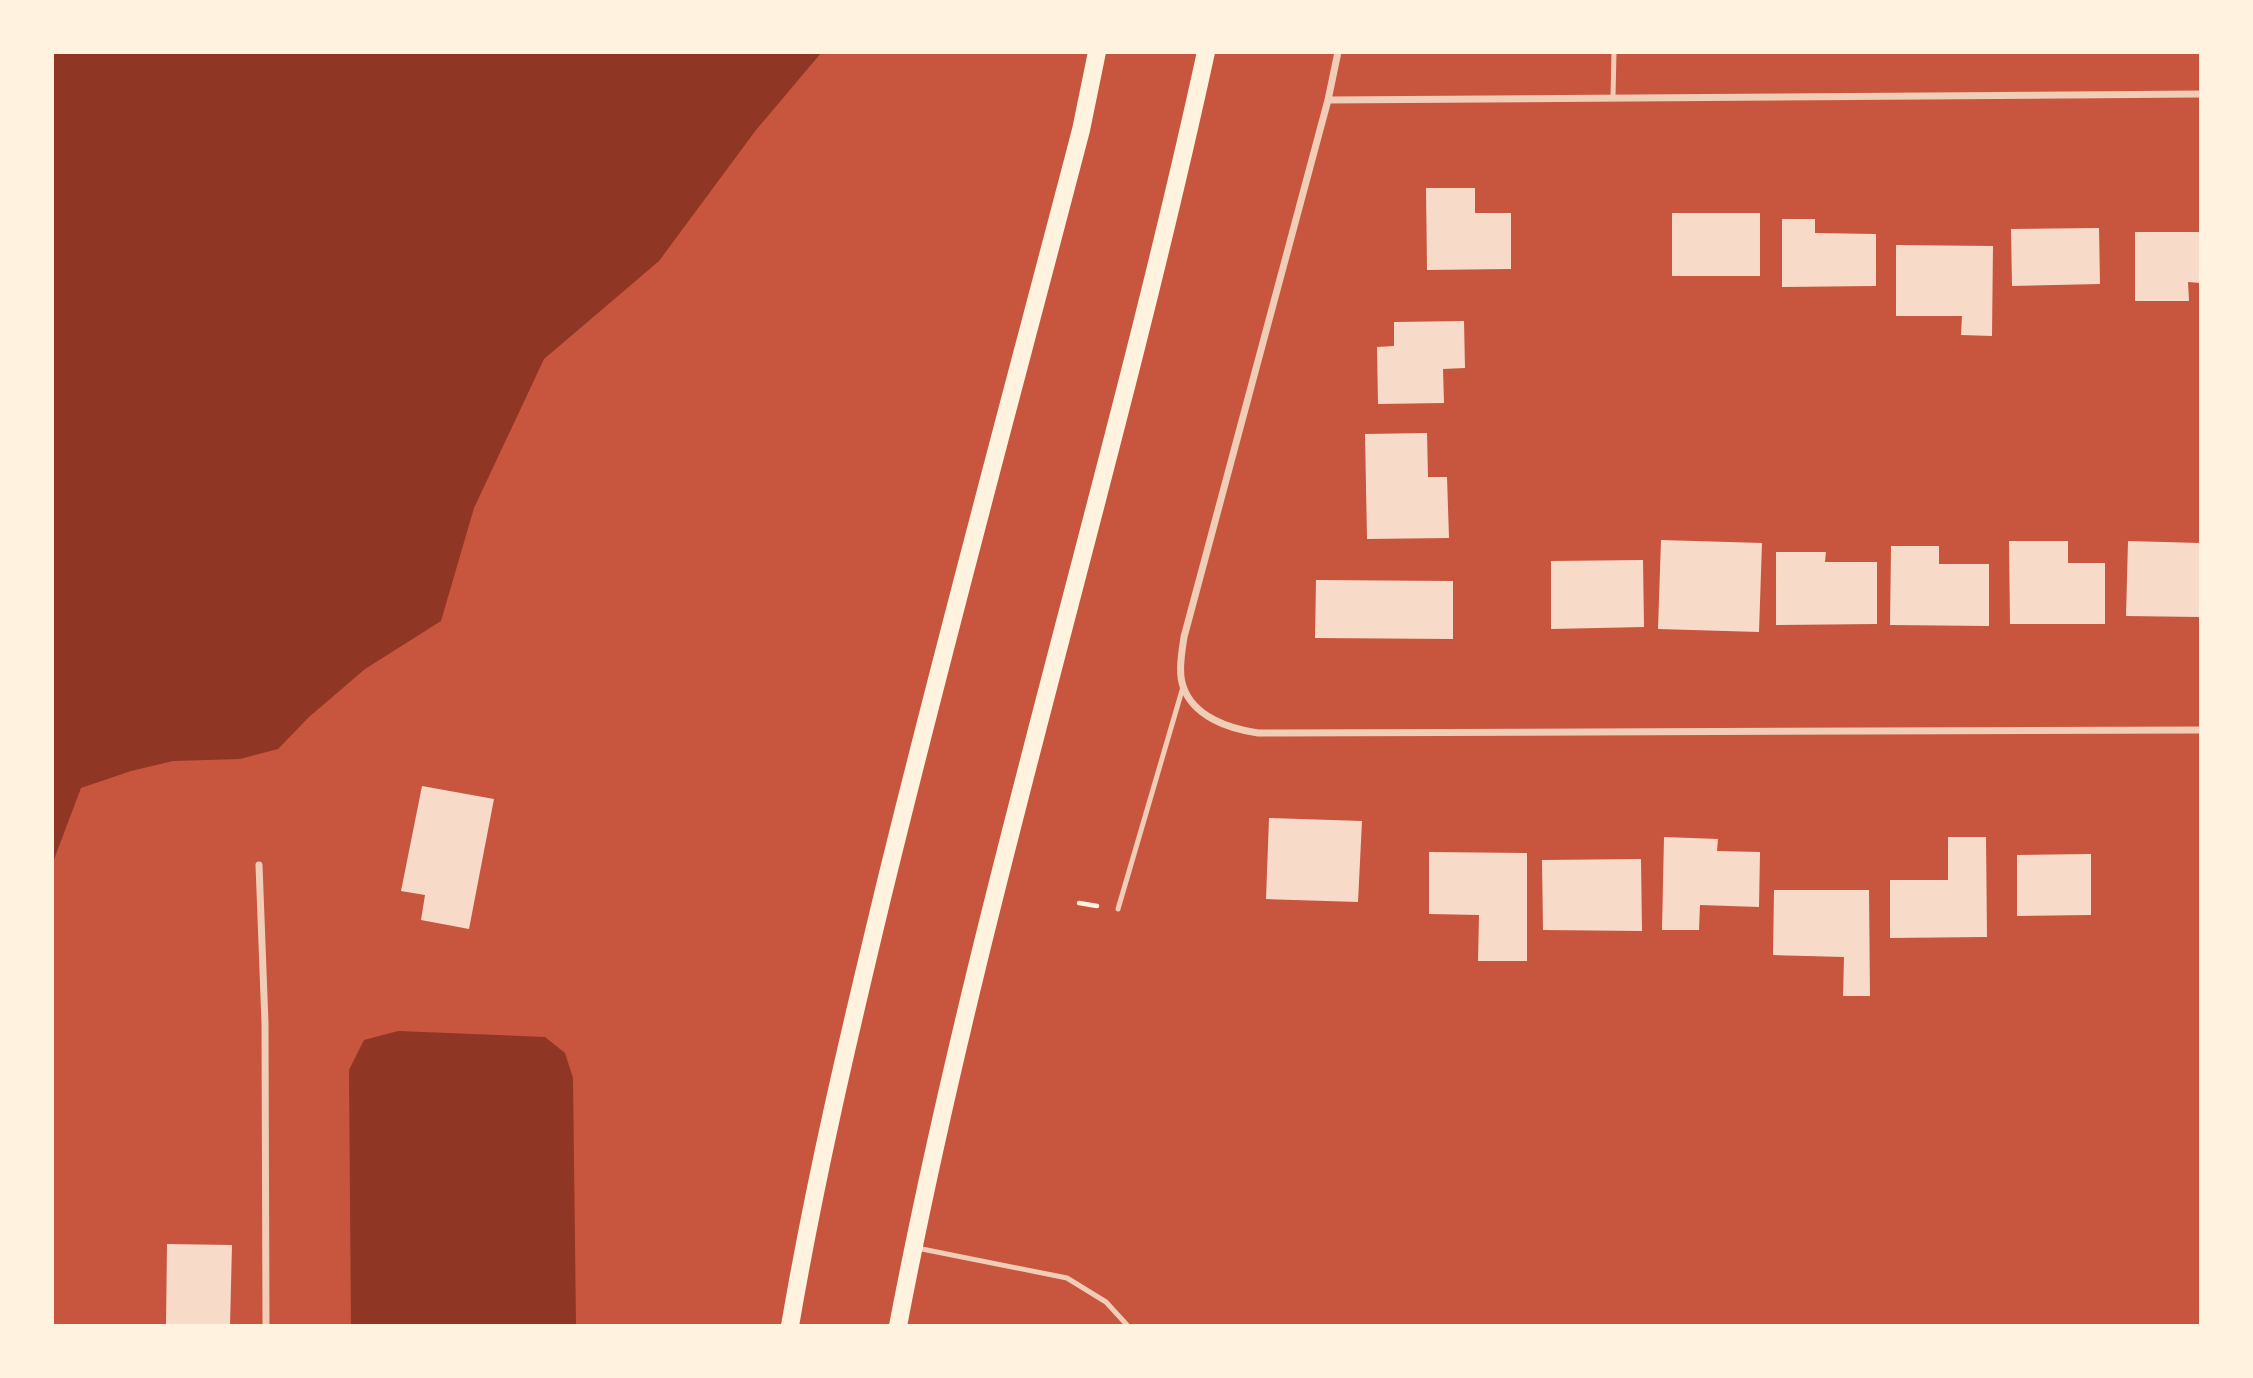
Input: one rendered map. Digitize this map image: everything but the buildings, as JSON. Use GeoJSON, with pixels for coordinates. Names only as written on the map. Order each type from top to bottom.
{"type":"FeatureCollection","features":[{"type":"Feature","properties":{"kind":"main road"},"geometry":{"type":"LineString","coordinates":[[790,1325],[807,1224],[875,930],[1081,130],[1097,52]]}},
{"type":"Feature","properties":{"kind":"main road"},"geometry":{"type":"LineString","coordinates":[[898,1325],[969,989],[1150,296],[1206,52]]}},
{"type":"Feature","properties":{"kind":"street"},"geometry":{"type":"LineString","coordinates":[[1338,52],[1328,100],[1184,637],[1183,686],[1199,710],[1213,720],[1236,730],[1258,733],[2200,730]]}},
{"type":"Feature","properties":{"kind":"street"},"geometry":{"type":"LineString","coordinates":[[1328,100],[2200,94]]}},
{"type":"Feature","properties":{"kind":"street"},"geometry":{"type":"LineString","coordinates":[[259,864],[265,1023],[266,1325]]}},
{"type":"Feature","properties":{"kind":"lane"},"geometry":{"type":"LineString","coordinates":[[1613,98],[1614,52]]}},
{"type":"Feature","properties":{"kind":"lane"},"geometry":{"type":"LineString","coordinates":[[1118,909],[1183,686]]}},
{"type":"Feature","properties":{"kind":"lane"},"geometry":{"type":"LineString","coordinates":[[913,1248],[1067,1278],[1107,1302],[1128,1325]]}},
{"type":"Feature","properties":{"kind":"shaded area"},"geometry":{"type":"Polygon","coordinates":[[[53,52],[821,53],[756,130],[659,261],[544,359],[474,508],[441,621],[365,669],[309,717],[278,749],[240,759],[173,761],[131,771],[81,788],[53,862],[53,52]]]}},
{"type":"Feature","properties":{"kind":"shaded area"},"geometry":{"type":"Polygon","coordinates":[[[398,1031],[545,1037],[565,1053],[573,1078],[576,1325],[351,1325],[349,1070],[364,1040],[398,1031]]]}}]}
